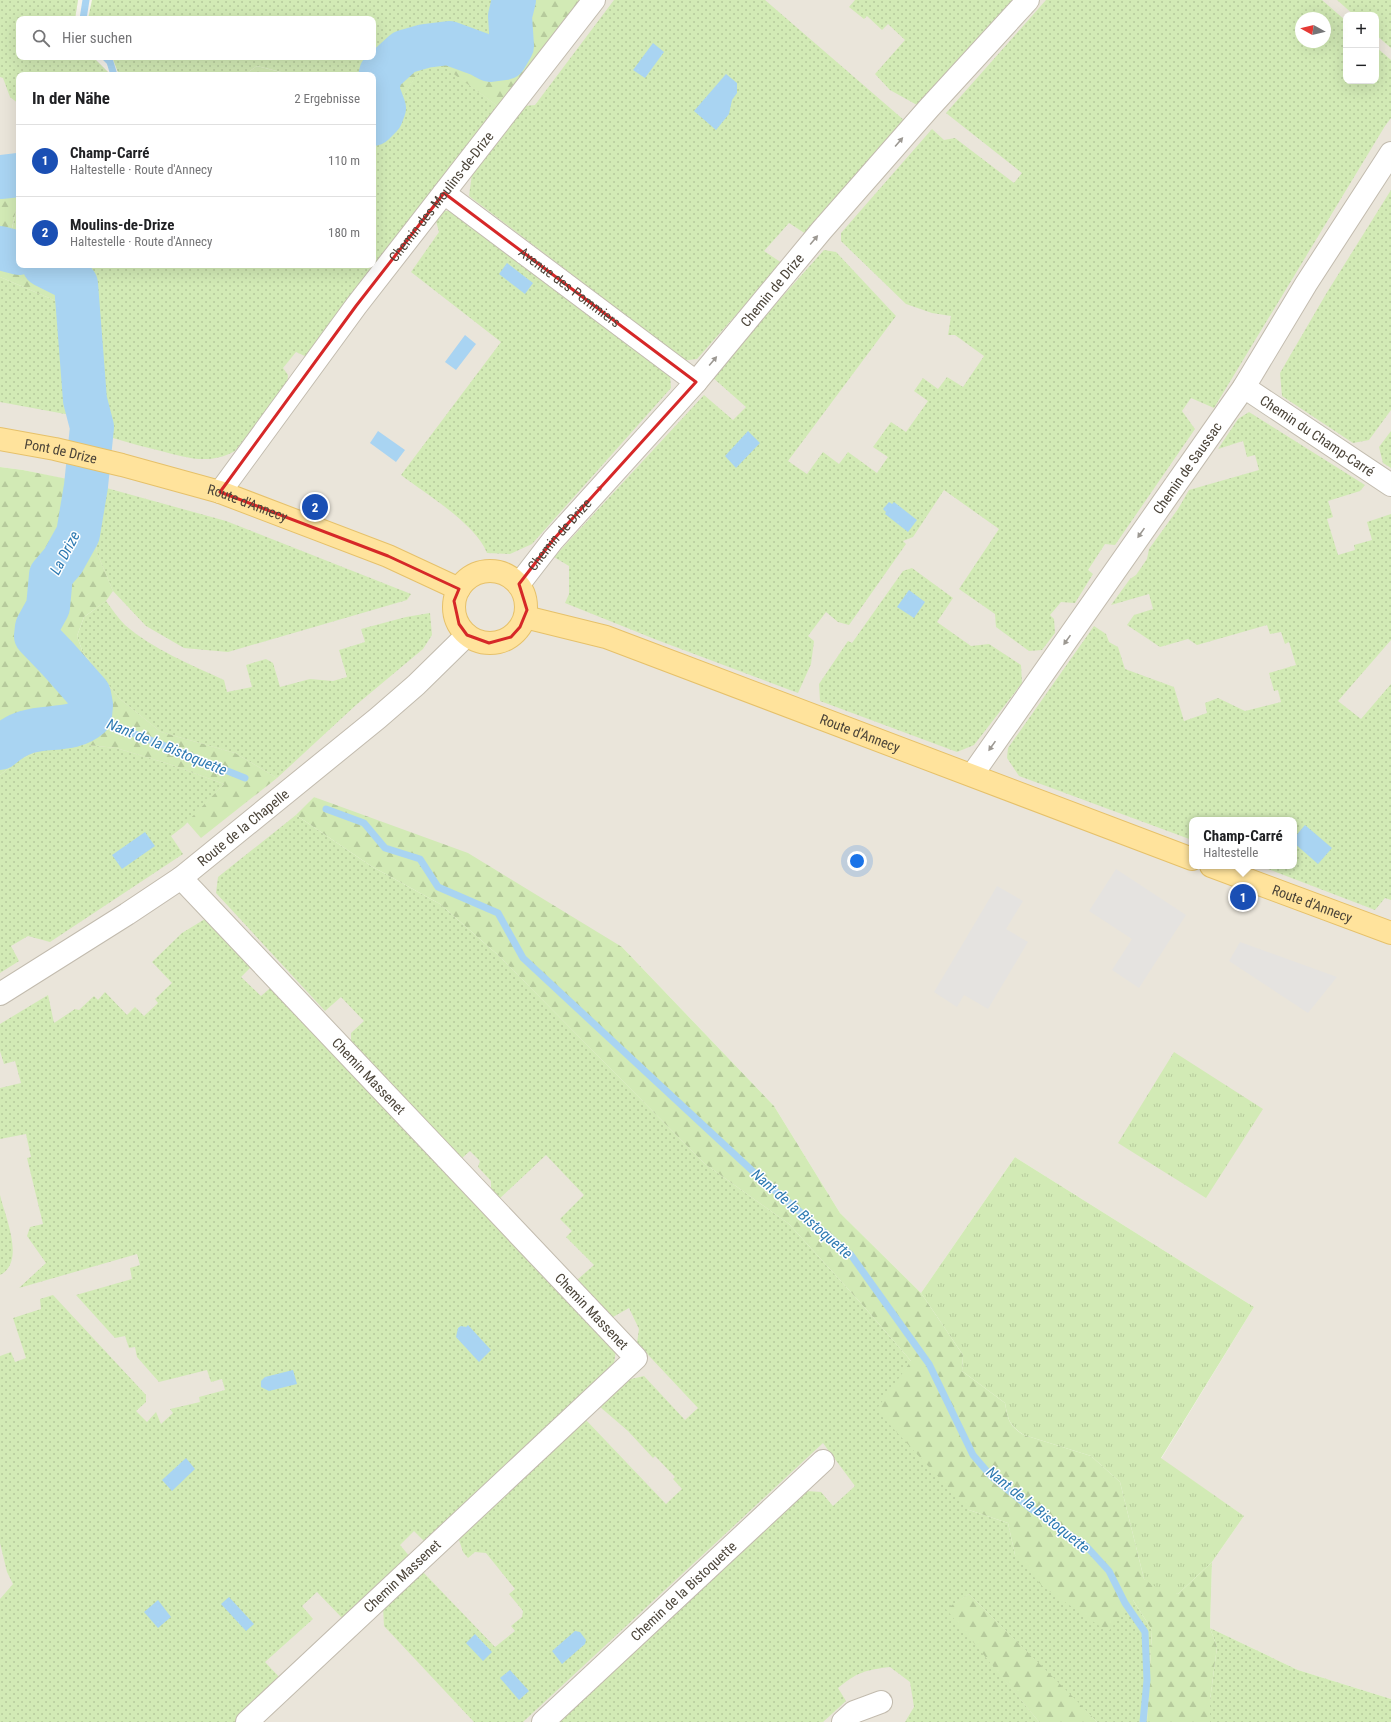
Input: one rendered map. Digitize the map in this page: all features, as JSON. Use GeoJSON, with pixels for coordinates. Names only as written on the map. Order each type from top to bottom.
{"type":"FeatureCollection","features":[{"type":"Feature","properties":{"kind":"main road","name":"Pont de Drize"},"geometry":{"type":"LineString","coordinates":[[0,439],[55,449],[122,465]]}},
{"type":"Feature","properties":{"kind":"main road","name":"Route d'Annecy"},"geometry":{"type":"LineString","coordinates":[[122,465],[220,492],[382,553],[458,589]]}},
{"type":"Feature","properties":{"kind":"main road"},"geometry":{"type":"LineString","coordinates":[[486,570],[502,572],[519,584],[526,600],[525,617],[520,627],[511,637],[488,643],[475,640],[467,635],[458,624],[455,614],[454,601],[458,589],[465,580],[474,574],[486,570]]}},
{"type":"Feature","properties":{"kind":"main road","name":"Route d'Annecy"},"geometry":{"type":"LineString","coordinates":[[525,617],[606,637],[1189,858]]}},
{"type":"Feature","properties":{"kind":"main road","name":"Route d'Annecy"},"geometry":{"type":"LineString","coordinates":[[1219,869],[1391,933]]}},
{"type":"Feature","properties":{"kind":"street","name":"Chemin des Moulins-de-Drize"},"geometry":{"type":"LineString","coordinates":[[220,492],[356,306],[594,0]]}},
{"type":"Feature","properties":{"kind":"street","name":"Chemin de Drize"},"geometry":{"type":"LineString","coordinates":[[519,584],[553,540],[696,382],[821,232],[925,112],[1028,0]]}},
{"type":"Feature","properties":{"kind":"street","name":"Chemin de Saussac"},"geometry":{"type":"LineString","coordinates":[[972,775],[1244,387],[1311,277],[1391,153]]}},
{"type":"Feature","properties":{"kind":"street","name":"Avenue des Pommiers"},"geometry":{"type":"LineString","coordinates":[[444,193],[696,382]]}},
{"type":"Feature","properties":{"kind":"street","name":"Chemin du Champ-Carré"},"geometry":{"type":"LineString","coordinates":[[1244,387],[1391,485]]}},
{"type":"Feature","properties":{"kind":"street","name":"Route de la Chapelle"},"geometry":{"type":"LineString","coordinates":[[0,994],[182,878],[378,718],[416,685],[467,635]]}},
{"type":"Feature","properties":{"kind":"street","name":"Chemin Massenet"},"geometry":{"type":"LineString","coordinates":[[182,878],[636,1358],[247,1722]]}},
{"type":"Feature","properties":{"kind":"street","name":"Chemin de la Bistoquette"},"geometry":{"type":"LineString","coordinates":[[543,1722],[823,1461]]}},
{"type":"Feature","properties":{"kind":"street"},"geometry":{"type":"LineString","coordinates":[[844,1722],[854,1712],[881,1702]]}},
{"type":"Feature","properties":{"kind":"highlighted area"},"geometry":{"type":"Polygon","coordinates":[[[444,193],[696,382],[553,540],[519,584],[527,610],[520,627],[511,637],[489,643],[467,635],[459,624],[454,601],[459,589],[388,556],[220,492],[356,306],[444,193]]]}},
{"type":"Feature","properties":{"kind":"shaded area"},"geometry":{"type":"Polygon","coordinates":[[[0,0],[78,0],[75,16],[16,16],[16,60],[96,60],[108,72],[16,72],[16,160],[0,159],[0,0]]]}},
{"type":"Feature","properties":{"kind":"shaded area"},"geometry":{"type":"Polygon","coordinates":[[[582,0],[1391,0],[1391,1699],[1298,1670],[1210,1628],[1212,1562],[1244,1516],[1161,1459],[1254,1307],[1015,1157],[921,1293],[840,1213],[774,1106],[622,947],[314,797],[296,816],[498,955],[705,1164],[789,1224],[1034,1717],[1039,1722],[0,1722],[0,775],[19,760],[97,671],[92,485],[23,470],[0,467],[0,277],[63,304],[89,281],[79,268],[376,268],[376,133],[582,0]]]}},
{"type":"Feature","properties":{"kind":"shaded area"},"geometry":{"type":"Polygon","coordinates":[[[1116,869],[1186,915],[1139,988],[1112,970],[1132,939],[1089,911],[1116,869]]]}},
{"type":"Feature","properties":{"kind":"shaded area"},"geometry":{"type":"Polygon","coordinates":[[[997,886],[1023,901],[1006,929],[1028,942],[988,1009],[964,995],[957,1007],[934,992],[997,886]]]}},
{"type":"Feature","properties":{"kind":"shaded area"},"geometry":{"type":"Polygon","coordinates":[[[1240,942],[1337,977],[1308,1013],[1229,961],[1240,942]]]}},
{"type":"Feature","properties":{"kind":"green space"},"geometry":{"type":"Polygon","coordinates":[[[0,0],[78,0],[75,16],[16,16],[16,60],[96,60],[108,72],[16,72],[16,102],[10,97],[3,78],[0,77],[0,0]]]}},
{"type":"Feature","properties":{"kind":"green space"},"geometry":{"type":"Polygon","coordinates":[[[92,0],[507,0],[498,14],[497,40],[492,46],[465,38],[376,59],[376,16],[89,16],[92,0]]]}},
{"type":"Feature","properties":{"kind":"green space"},"geometry":{"type":"Polygon","coordinates":[[[507,0],[582,0],[499,107],[429,56],[391,115],[376,132],[376,72],[366,72],[370,60],[376,60],[376,57],[425,34],[465,38],[492,46],[497,40],[498,14],[507,0]]]}},
{"type":"Feature","properties":{"kind":"green space"},"geometry":{"type":"Polygon","coordinates":[[[614,0],[765,0],[905,121],[806,234],[789,223],[764,251],[782,263],[697,359],[681,361],[590,288],[469,196],[472,174],[525,106],[535,105],[614,0]]]}},
{"type":"Feature","properties":{"kind":"green space"},"geometry":{"type":"Polygon","coordinates":[[[855,0],[1013,0],[917,105],[890,90],[875,74],[905,40],[888,24],[882,30],[867,16],[864,19],[849,7],[855,0]]]}},
{"type":"Feature","properties":{"kind":"green space"},"geometry":{"type":"Polygon","coordinates":[[[1046,0],[1322,0],[1343,18],[1343,84],[1379,84],[1379,50],[1391,60],[1391,118],[1214,408],[1191,398],[1182,411],[1195,429],[1115,545],[1105,544],[1088,570],[1093,574],[1075,603],[1061,602],[1050,615],[1054,619],[1055,633],[1042,650],[1029,651],[996,627],[995,614],[959,589],[999,529],[944,490],[913,537],[903,541],[906,544],[849,625],[838,622],[826,612],[808,636],[814,641],[811,664],[798,693],[657,640],[565,603],[569,594],[569,566],[554,557],[704,395],[733,420],[746,407],[711,376],[824,250],[836,252],[896,316],[788,461],[807,474],[823,452],[839,464],[848,452],[877,473],[888,457],[873,447],[891,422],[906,432],[928,401],[914,391],[923,378],[938,389],[947,377],[963,387],[984,356],[955,335],[948,335],[951,316],[932,313],[906,304],[841,241],[841,233],[932,129],[944,140],[955,138],[1014,183],[1022,173],[946,113],[1046,0]]]}},
{"type":"Feature","properties":{"kind":"green space"},"geometry":{"type":"Polygon","coordinates":[[[1337,0],[1391,0],[1391,48],[1379,38],[1379,12],[1351,12],[1337,0]]]}},
{"type":"Feature","properties":{"kind":"green space"},"geometry":{"type":"Polygon","coordinates":[[[429,55],[499,107],[309,358],[296,352],[283,368],[288,375],[287,384],[235,451],[217,458],[198,459],[180,456],[113,438],[96,401],[89,281],[79,268],[376,268],[376,132],[391,115],[429,55]]]}},
{"type":"Feature","properties":{"kind":"green space"},"geometry":{"type":"Polygon","coordinates":[[[113,60],[370,60],[366,72],[281,72],[257,66],[248,72],[118,72],[113,60]]]}},
{"type":"Feature","properties":{"kind":"green space"},"geometry":{"type":"Polygon","coordinates":[[[257,66],[280,72],[248,72],[257,66]]]}},
{"type":"Feature","properties":{"kind":"green space"},"geometry":{"type":"Polygon","coordinates":[[[0,159],[16,160],[16,210],[11,232],[16,235],[16,268],[79,268],[89,281],[96,401],[113,438],[93,433],[76,416],[63,304],[0,277],[0,159]]]}},
{"type":"Feature","properties":{"kind":"green space"},"geometry":{"type":"Polygon","coordinates":[[[1391,190],[1391,410],[1369,440],[1353,443],[1282,396],[1280,373],[1326,294],[1391,190]]]}},
{"type":"Feature","properties":{"kind":"green space"},"geometry":{"type":"Polygon","coordinates":[[[16,210],[16,236],[11,233],[16,210]]]}},
{"type":"Feature","properties":{"kind":"green space"},"geometry":{"type":"Polygon","coordinates":[[[455,210],[670,374],[671,388],[532,544],[510,554],[487,553],[481,542],[462,521],[401,475],[501,342],[411,272],[439,232],[436,221],[444,211],[455,210]]]}},
{"type":"Feature","properties":{"kind":"green space"},"geometry":{"type":"Polygon","coordinates":[[[0,277],[63,304],[76,416],[0,402],[0,277]]]}},
{"type":"Feature","properties":{"kind":"green space"},"geometry":{"type":"Polygon","coordinates":[[[1249,412],[1365,485],[1360,491],[1328,501],[1333,517],[1327,519],[1338,555],[1355,550],[1354,545],[1372,540],[1367,522],[1391,514],[1391,640],[1338,701],[1361,719],[1391,684],[1391,900],[1385,898],[1375,910],[1268,869],[1297,869],[1297,817],[1189,817],[1189,839],[1019,776],[1007,758],[1008,748],[1094,626],[1106,634],[1109,642],[1118,647],[1125,669],[1174,687],[1184,721],[1207,713],[1205,703],[1218,698],[1245,711],[1281,702],[1278,690],[1274,691],[1269,673],[1296,665],[1289,642],[1285,644],[1281,632],[1270,634],[1267,625],[1197,645],[1188,639],[1160,647],[1127,625],[1134,615],[1153,609],[1149,594],[1111,605],[1147,559],[1149,549],[1178,509],[1189,490],[1259,470],[1255,455],[1247,457],[1243,441],[1218,449],[1238,419],[1249,412]]]}},
{"type":"Feature","properties":{"kind":"green space"},"geometry":{"type":"Polygon","coordinates":[[[1391,431],[1391,468],[1383,463],[1379,447],[1391,431]]]}},
{"type":"Feature","properties":{"kind":"green space"},"geometry":{"type":"Polygon","coordinates":[[[0,467],[23,470],[92,484],[97,553],[113,591],[106,601],[84,617],[77,636],[83,653],[120,699],[161,732],[235,753],[277,778],[201,838],[187,822],[224,784],[166,763],[116,748],[59,742],[19,760],[0,775],[0,467]]]}},
{"type":"Feature","properties":{"kind":"green space"},"geometry":{"type":"Polygon","coordinates":[[[92,484],[226,521],[411,594],[407,600],[228,652],[184,648],[146,626],[113,591],[97,553],[92,484]]]}},
{"type":"Feature","properties":{"kind":"green space"},"geometry":{"type":"Polygon","coordinates":[[[912,568],[953,598],[937,622],[971,646],[989,644],[1021,665],[1022,683],[974,745],[957,752],[820,701],[819,684],[848,641],[852,643],[903,571],[912,568]]]}},
{"type":"Feature","properties":{"kind":"green space"},"geometry":{"type":"Polygon","coordinates":[[[106,601],[122,622],[136,634],[173,656],[224,680],[227,692],[252,687],[246,665],[266,659],[273,663],[280,687],[310,679],[333,681],[347,677],[339,650],[365,642],[361,629],[406,617],[430,613],[432,635],[423,649],[356,705],[277,778],[235,753],[161,732],[120,699],[83,653],[77,636],[84,617],[106,601]]]}},
{"type":"Feature","properties":{"kind":"green space"},"geometry":{"type":"Polygon","coordinates":[[[59,742],[116,748],[166,763],[224,784],[184,826],[171,836],[183,854],[50,942],[28,936],[11,946],[19,961],[0,973],[0,775],[19,760],[59,742]]]}},
{"type":"Feature","properties":{"kind":"green space"},"geometry":{"type":"Polygon","coordinates":[[[314,797],[468,853],[622,947],[774,1106],[840,1213],[921,1293],[963,1355],[962,1371],[1005,1403],[1008,1418],[1015,1429],[1024,1435],[1091,1456],[1120,1482],[1144,1579],[1178,1594],[1212,1562],[1210,1628],[1217,1647],[1210,1700],[1210,1722],[1147,1722],[1152,1630],[1133,1600],[1108,1632],[1042,1586],[1015,1555],[1008,1523],[969,1510],[876,1410],[911,1361],[789,1224],[705,1164],[498,955],[440,904],[371,866],[296,815],[314,797]]]}},
{"type":"Feature","properties":{"kind":"green space"},"geometry":{"type":"Polygon","coordinates":[[[296,815],[371,866],[440,904],[498,955],[705,1164],[789,1224],[911,1361],[969,1510],[1008,1523],[1015,1555],[1133,1600],[1152,1630],[1147,1722],[1097,1722],[969,1594],[947,1609],[1039,1722],[905,1722],[914,1707],[910,1682],[890,1667],[874,1669],[856,1675],[838,1688],[846,1701],[823,1722],[558,1722],[806,1491],[821,1492],[833,1506],[855,1486],[823,1443],[523,1722],[474,1722],[384,1626],[383,1607],[421,1570],[495,1647],[515,1631],[511,1626],[522,1617],[523,1611],[509,1594],[515,1589],[486,1553],[475,1552],[468,1558],[463,1552],[458,1537],[585,1419],[666,1504],[682,1489],[673,1479],[675,1477],[655,1456],[653,1458],[628,1431],[599,1406],[627,1380],[644,1376],[685,1420],[698,1408],[637,1343],[639,1329],[629,1308],[613,1317],[577,1280],[594,1265],[566,1237],[572,1231],[560,1219],[584,1195],[546,1155],[498,1200],[491,1188],[491,1181],[478,1167],[480,1161],[470,1151],[461,1159],[351,1043],[351,1033],[364,1021],[341,997],[325,1011],[216,893],[218,877],[296,815]]]}},
{"type":"Feature","properties":{"kind":"green space"},"geometry":{"type":"Polygon","coordinates":[[[205,919],[215,920],[256,962],[241,977],[261,996],[275,984],[616,1350],[614,1364],[427,1544],[414,1531],[400,1545],[411,1558],[345,1621],[317,1592],[302,1606],[313,1619],[265,1662],[282,1680],[236,1722],[0,1722],[0,1599],[13,1584],[7,1572],[0,1543],[0,1356],[11,1352],[15,1362],[26,1358],[13,1318],[41,1309],[40,1299],[53,1295],[146,1395],[146,1402],[136,1411],[147,1422],[156,1412],[161,1424],[173,1413],[170,1409],[200,1402],[199,1397],[225,1390],[222,1379],[211,1382],[207,1370],[159,1382],[137,1357],[135,1347],[129,1348],[125,1336],[115,1338],[76,1295],[132,1279],[130,1268],[140,1265],[137,1254],[19,1288],[46,1263],[27,1236],[30,1227],[43,1224],[27,1158],[31,1157],[26,1134],[0,1139],[0,1088],[21,1083],[15,1061],[4,1064],[0,1051],[0,1024],[48,995],[54,1023],[75,1009],[79,1010],[94,996],[98,1000],[105,992],[127,1015],[135,1007],[144,1016],[158,1003],[155,999],[172,983],[152,962],[182,933],[205,919]]]}},
{"type":"Feature","properties":{"kind":"green space"},"geometry":{"type":"Polygon","coordinates":[[[1174,1052],[1263,1109],[1206,1198],[1118,1143],[1174,1052]]]}},
{"type":"Feature","properties":{"kind":"green space"},"geometry":{"type":"Polygon","coordinates":[[[1015,1157],[1254,1307],[1161,1458],[1244,1516],[1212,1562],[1178,1594],[1161,1591],[1144,1579],[1120,1482],[1091,1456],[1024,1435],[1015,1428],[1008,1418],[1005,1403],[962,1371],[963,1355],[921,1293],[1015,1157]]]}},
{"type":"Feature","properties":{"kind":"green space"},"geometry":{"type":"Polygon","coordinates":[[[0,1195],[12,1238],[13,1250],[12,1260],[8,1269],[0,1275],[0,1195]]]}},
{"type":"Feature","properties":{"kind":"green space"},"geometry":{"type":"Polygon","coordinates":[[[969,1594],[1097,1722],[1039,1722],[946,1609],[969,1594]]]}},
{"type":"Feature","properties":{"kind":"green space"},"geometry":{"type":"Polygon","coordinates":[[[1210,1628],[1298,1670],[1391,1699],[1391,1722],[1210,1722],[1210,1700],[1217,1647],[1210,1628]]]}},
{"type":"Feature","properties":{"kind":"water"},"geometry":{"type":"Polygon","coordinates":[[[653,43],[664,52],[645,78],[633,70],[653,43]]]}},
{"type":"Feature","properties":{"kind":"water"},"geometry":{"type":"Polygon","coordinates":[[[726,74],[737,83],[737,93],[732,100],[729,114],[716,130],[694,111],[726,74]]]}},
{"type":"Feature","properties":{"kind":"water"},"geometry":{"type":"Polygon","coordinates":[[[507,263],[533,283],[525,294],[499,274],[507,263]]]}},
{"type":"Feature","properties":{"kind":"water"},"geometry":{"type":"Polygon","coordinates":[[[465,335],[476,344],[456,370],[445,362],[465,335]]]}},
{"type":"Feature","properties":{"kind":"water"},"geometry":{"type":"Polygon","coordinates":[[[378,431],[405,450],[396,462],[370,443],[378,431]]]}},
{"type":"Feature","properties":{"kind":"water"},"geometry":{"type":"Polygon","coordinates":[[[748,431],[760,443],[736,468],[725,456],[748,431]]]}},
{"type":"Feature","properties":{"kind":"water"},"geometry":{"type":"Polygon","coordinates":[[[889,502],[892,504],[894,502],[917,520],[908,532],[885,514],[886,512],[883,509],[889,502]]]}},
{"type":"Feature","properties":{"kind":"water"},"geometry":{"type":"Polygon","coordinates":[[[909,590],[925,602],[914,618],[897,607],[909,590]]]}},
{"type":"Feature","properties":{"kind":"water"},"geometry":{"type":"Polygon","coordinates":[[[1305,825],[1332,848],[1318,864],[1297,846],[1297,834],[1305,825]]]}},
{"type":"Feature","properties":{"kind":"water"},"geometry":{"type":"Polygon","coordinates":[[[145,832],[155,846],[122,869],[112,855],[145,832]]]}},
{"type":"Feature","properties":{"kind":"water"},"geometry":{"type":"Polygon","coordinates":[[[468,1325],[491,1350],[479,1362],[456,1337],[458,1328],[461,1326],[466,1327],[468,1325]]]}},
{"type":"Feature","properties":{"kind":"water"},"geometry":{"type":"Polygon","coordinates":[[[293,1370],[297,1384],[269,1391],[261,1387],[261,1381],[265,1377],[293,1370]]]}},
{"type":"Feature","properties":{"kind":"water"},"geometry":{"type":"Polygon","coordinates":[[[186,1458],[195,1469],[172,1491],[162,1480],[186,1458]]]}},
{"type":"Feature","properties":{"kind":"water"},"geometry":{"type":"Polygon","coordinates":[[[229,1597],[254,1624],[246,1631],[221,1604],[229,1597]]]}},
{"type":"Feature","properties":{"kind":"water"},"geometry":{"type":"Polygon","coordinates":[[[158,1600],[171,1617],[158,1628],[144,1612],[158,1600]]]}},
{"type":"Feature","properties":{"kind":"water"},"geometry":{"type":"Polygon","coordinates":[[[575,1631],[580,1632],[586,1640],[585,1644],[562,1664],[552,1651],[575,1631]]]}},
{"type":"Feature","properties":{"kind":"water"},"geometry":{"type":"Polygon","coordinates":[[[475,1634],[492,1652],[483,1661],[466,1643],[475,1634]]]}},
{"type":"Feature","properties":{"kind":"water"},"geometry":{"type":"Polygon","coordinates":[[[510,1670],[529,1691],[519,1700],[500,1678],[510,1670]]]}},
{"type":"Feature","properties":{"kind":"waterway"},"geometry":{"type":"LineString","coordinates":[[83,16],[86,0]]}},
{"type":"Feature","properties":{"kind":"waterway","name":"La Drize"},"geometry":{"type":"LineString","coordinates":[[376,121],[381,116],[384,108],[377,89],[381,73],[404,52],[425,46],[449,43],[479,54],[490,60],[505,58],[512,46],[510,16],[514,0]]}},
{"type":"Feature","properties":{"kind":"waterway"},"geometry":{"type":"LineString","coordinates":[[108,60],[113,72]]}},
{"type":"Feature","properties":{"kind":"waterway","name":"La Drize"},"geometry":{"type":"LineString","coordinates":[[0,177],[16,175]]}},
{"type":"Feature","properties":{"kind":"waterway","name":"La Drize"},"geometry":{"type":"LineString","coordinates":[[0,248],[16,252]]}},
{"type":"Feature","properties":{"kind":"waterway","name":"La Drize"},"geometry":{"type":"LineString","coordinates":[[0,748],[12,738],[23,733],[76,724],[90,716],[91,705],[89,694],[36,636],[37,627],[48,607],[51,575],[63,561],[78,534],[86,486],[92,427],[85,400],[76,284],[72,279],[50,268]]}},
{"type":"Feature","properties":{"kind":"waterway","name":"Nant de la Bistoquette"},"geometry":{"type":"LineString","coordinates":[[90,716],[245,778]]}},
{"type":"Feature","properties":{"kind":"waterway","name":"Nant de la Bistoquette"},"geometry":{"type":"LineString","coordinates":[[326,809],[364,823],[385,848],[420,859],[438,887],[498,913],[523,958],[759,1177],[851,1255],[929,1364],[973,1455],[991,1476],[1030,1508],[1087,1547],[1109,1571],[1125,1603],[1145,1632],[1147,1680],[1143,1722]]}},
{"type":"Feature","properties":{"kind":"place","name":"Moulins-de-Drize"},"geometry":{"type":"Point","coordinates":[315,507]}},
{"type":"Feature","properties":{"kind":"place","name":"Champ-Carré"},"geometry":{"type":"Point","coordinates":[1243,897]}}]}
